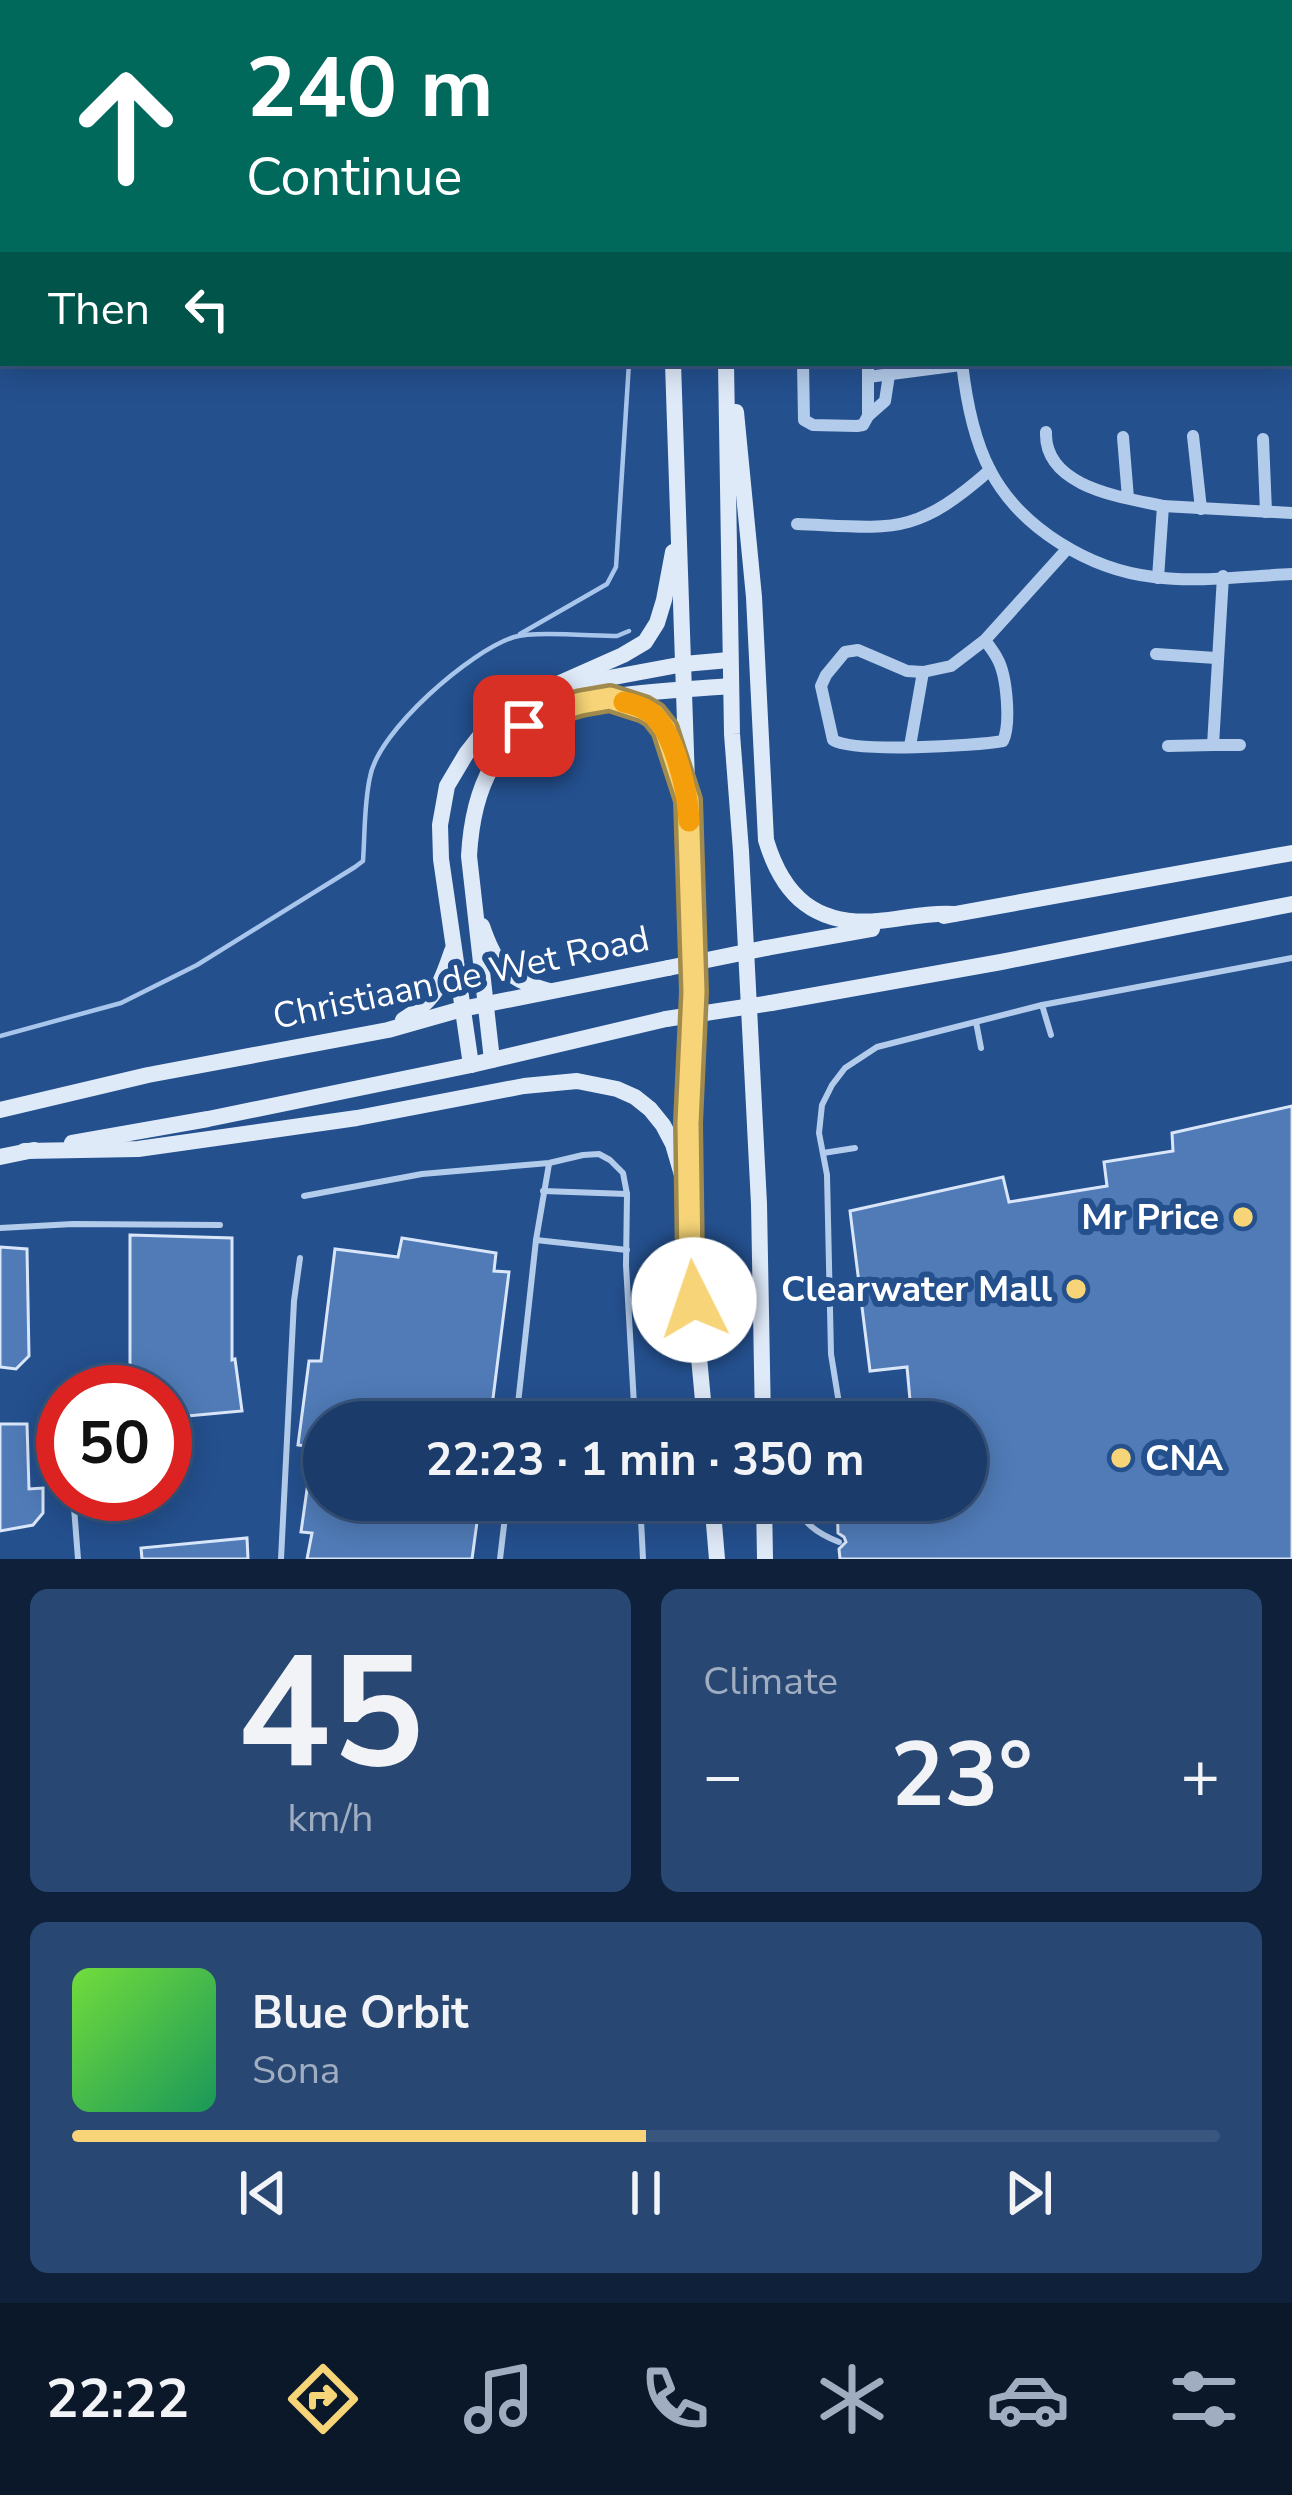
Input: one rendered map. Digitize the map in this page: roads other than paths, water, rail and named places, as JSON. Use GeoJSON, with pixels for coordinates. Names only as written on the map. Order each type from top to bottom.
{"type":"FeatureCollection","features":[{"type":"Feature","properties":{"kind":"main road"},"geometry":{"type":"LineString","coordinates":[[673,366],[694,992],[688,1123],[690,1260]]}},
{"type":"Feature","properties":{"kind":"main road"},"geometry":{"type":"LineString","coordinates":[[728,366],[729,660],[758,1183],[762,1401]]}},
{"type":"Feature","properties":{"kind":"main road"},"geometry":{"type":"LineString","coordinates":[[728,366],[754,597],[766,840],[772,862],[798,898],[835,919],[879,921],[953,914]]}},
{"type":"Feature","properties":{"kind":"main road"},"geometry":{"type":"LineString","coordinates":[[471,1065],[441,860],[440,825],[447,786],[484,731],[517,702],[638,648],[651,636],[664,600],[679,522]]}},
{"type":"Feature","properties":{"kind":"main road"},"geometry":{"type":"LineString","coordinates":[[547,688],[729,660]]}},
{"type":"Feature","properties":{"kind":"main road"},"geometry":{"type":"LineString","coordinates":[[492,1060],[469,856],[471,822],[489,769],[524,726],[550,712],[639,692],[730,686]]}},
{"type":"Feature","properties":{"kind":"main road"},"geometry":{"type":"LineString","coordinates":[[610,698],[654,715],[665,729],[688,800]]}},
{"type":"Feature","properties":{"kind":"main road","name":"Christiaan de Wet Road"},"geometry":{"type":"LineString","coordinates":[[0,1110],[148,1075],[388,1030],[462,1010],[766,948],[1292,854]]}},
{"type":"Feature","properties":{"kind":"main road"},"geometry":{"type":"LineString","coordinates":[[474,902],[498,964],[525,984],[550,992]]}},
{"type":"Feature","properties":{"kind":"main road"},"geometry":{"type":"LineString","coordinates":[[0,1156],[471,1065],[666,1019],[1023,958],[1292,904]]}},
{"type":"Feature","properties":{"kind":"main road"},"geometry":{"type":"LineString","coordinates":[[388,1030],[432,999],[442,984],[454,944]]}},
{"type":"Feature","properties":{"kind":"main road"},"geometry":{"type":"LineString","coordinates":[[24,1151],[138,1149],[357,1118],[524,1086],[599,1083],[635,1097],[650,1109],[674,1144],[681,1169],[703,1401]]}},
{"type":"Feature","properties":{"kind":"main road"},"geometry":{"type":"LineString","coordinates":[[714,1521],[717,1559]]}},
{"type":"Feature","properties":{"kind":"main road"},"geometry":{"type":"LineString","coordinates":[[764,1521],[765,1559]]}},
{"type":"Feature","properties":{"kind":"street"},"geometry":{"type":"LineString","coordinates":[[803,366],[803,415],[808,424],[857,426],[866,421],[885,401],[889,374]]}},
{"type":"Feature","properties":{"kind":"street"},"geometry":{"type":"LineString","coordinates":[[868,416],[868,370],[889,374],[947,366]]}},
{"type":"Feature","properties":{"kind":"street"},"geometry":{"type":"LineString","coordinates":[[962,366],[974,429],[990,470],[1034,523],[1068,548],[1130,574],[1158,578],[1292,574]]}},
{"type":"Feature","properties":{"kind":"street"},"geometry":{"type":"LineString","coordinates":[[1046,432],[1045,449],[1057,468],[1095,488],[1163,506],[1292,513]]}},
{"type":"Feature","properties":{"kind":"street"},"geometry":{"type":"LineString","coordinates":[[1193,436],[1201,509]]}},
{"type":"Feature","properties":{"kind":"street"},"geometry":{"type":"LineString","coordinates":[[1124,437],[1128,498]]}},
{"type":"Feature","properties":{"kind":"street"},"geometry":{"type":"LineString","coordinates":[[1263,439],[1266,512]]}},
{"type":"Feature","properties":{"kind":"street"},"geometry":{"type":"LineString","coordinates":[[797,524],[869,528],[921,519],[959,497],[990,470]]}},
{"type":"Feature","properties":{"kind":"street"},"geometry":{"type":"LineString","coordinates":[[1158,578],[1163,506]]}},
{"type":"Feature","properties":{"kind":"street"},"geometry":{"type":"LineString","coordinates":[[985,640],[1004,674],[1007,736],[998,742],[839,744],[830,734],[820,686],[845,652],[853,649],[907,671],[951,666],[985,640],[1068,548]]}},
{"type":"Feature","properties":{"kind":"street"},"geometry":{"type":"LineString","coordinates":[[1213,745],[1223,576]]}},
{"type":"Feature","properties":{"kind":"street"},"geometry":{"type":"LineString","coordinates":[[1156,654],[1216,658]]}},
{"type":"Feature","properties":{"kind":"street"},"geometry":{"type":"LineString","coordinates":[[910,746],[923,672]]}},
{"type":"Feature","properties":{"kind":"street"},"geometry":{"type":"LineString","coordinates":[[1168,746],[1240,745]]}},
{"type":"Feature","properties":{"kind":"lane"},"geometry":{"type":"LineString","coordinates":[[839,1401],[831,1354],[827,1175],[819,1133],[822,1105],[845,1069],[877,1047],[1042,1004],[1292,958]]}},
{"type":"Feature","properties":{"kind":"lane"},"geometry":{"type":"LineString","coordinates":[[1042,1004],[1051,1035]]}},
{"type":"Feature","properties":{"kind":"lane"},"geometry":{"type":"LineString","coordinates":[[976,1021],[981,1048]]}},
{"type":"Feature","properties":{"kind":"lane"},"geometry":{"type":"LineString","coordinates":[[823,1153],[855,1148]]}},
{"type":"Feature","properties":{"kind":"lane"},"geometry":{"type":"LineString","coordinates":[[304,1196],[422,1174],[598,1154],[610,1160],[622,1172],[626,1194],[633,1401]]}},
{"type":"Feature","properties":{"kind":"lane"},"geometry":{"type":"LineString","coordinates":[[517,1401],[550,1163]]}},
{"type":"Feature","properties":{"kind":"lane"},"geometry":{"type":"LineString","coordinates":[[543,1191],[626,1194]]}},
{"type":"Feature","properties":{"kind":"lane"},"geometry":{"type":"LineString","coordinates":[[0,1228],[220,1225]]}},
{"type":"Feature","properties":{"kind":"lane"},"geometry":{"type":"LineString","coordinates":[[536,1240],[627,1250]]}},
{"type":"Feature","properties":{"kind":"lane"},"geometry":{"type":"LineString","coordinates":[[280,1559],[300,1258]]}},
{"type":"Feature","properties":{"kind":"lane"},"geometry":{"type":"LineString","coordinates":[[762,1382],[767,1401]]}},
{"type":"Feature","properties":{"kind":"lane"},"geometry":{"type":"LineString","coordinates":[[75,1521],[77,1559]]}},
{"type":"Feature","properties":{"kind":"lane"},"geometry":{"type":"LineString","coordinates":[[500,1559],[505,1521]]}},
{"type":"Feature","properties":{"kind":"lane"},"geometry":{"type":"LineString","coordinates":[[641,1521],[643,1559]]}},
{"type":"Feature","properties":{"kind":"lane"},"geometry":{"type":"LineString","coordinates":[[805,1521],[820,1535],[838,1542]]}},
{"type":"Feature","properties":{"kind":"waterway"},"geometry":{"type":"LineString","coordinates":[[520,634],[607,584],[616,567],[629,366]]}},
{"type":"Feature","properties":{"kind":"waterway"},"geometry":{"type":"LineString","coordinates":[[0,1036],[121,1003],[197,965],[363,861],[367,798],[377,758],[407,716],[474,658],[523,635],[617,636],[629,631]]}},
{"type":"Feature","properties":{"kind":"place","name":"Mr Price"},"geometry":{"type":"Point","coordinates":[1243,1217]}},
{"type":"Feature","properties":{"kind":"place","name":"Clearwater Mall"},"geometry":{"type":"Point","coordinates":[1076,1289]}},
{"type":"Feature","properties":{"kind":"place","name":"CNA"},"geometry":{"type":"Point","coordinates":[1121,1458]}}]}
